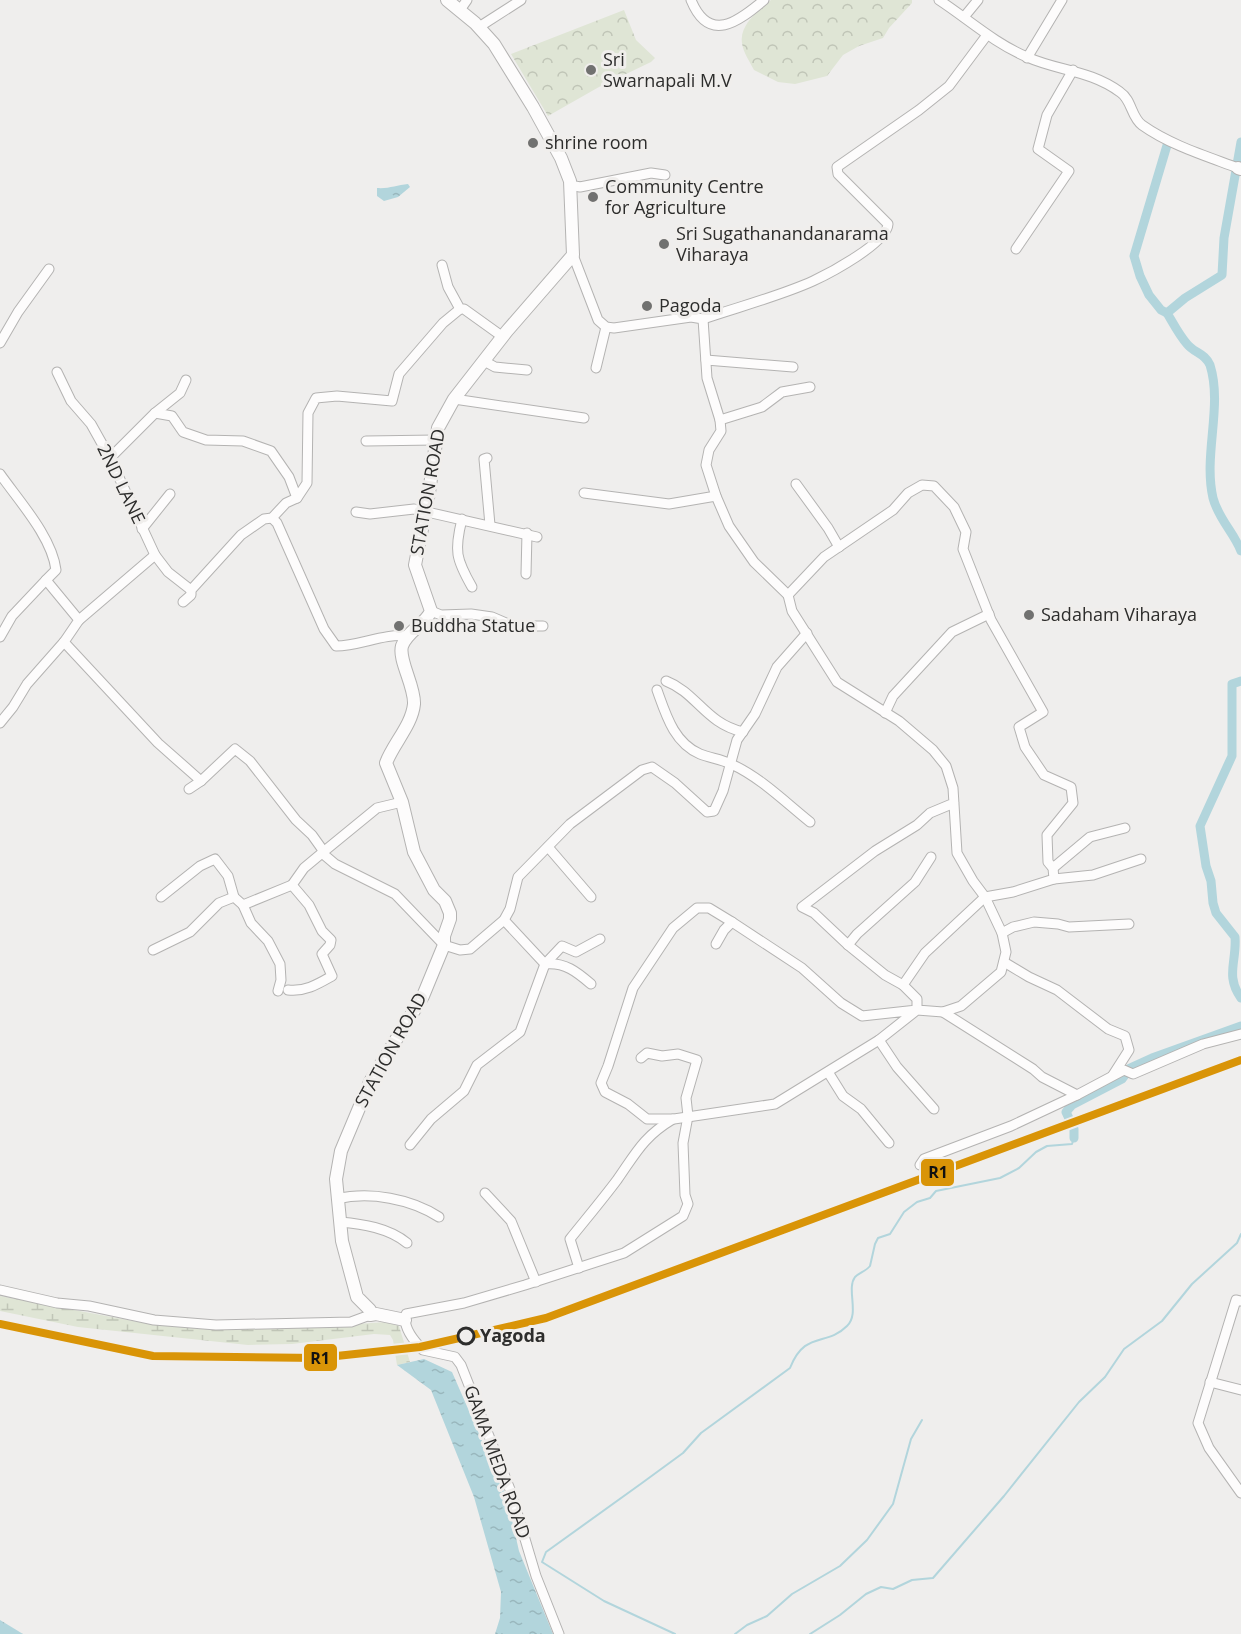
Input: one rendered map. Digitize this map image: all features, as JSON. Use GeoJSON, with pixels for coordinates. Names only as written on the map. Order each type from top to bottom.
{"type":"FeatureCollection","features":[{"type":"Feature","properties":{"kind":"street"},"geometry":{"type":"LineString","coordinates":[[447,0],[464,5],[478,27],[494,44],[561,158],[570,184],[573,255],[598,320],[606,327],[614,328],[691,317],[703,319],[813,281],[872,247],[884,236],[888,224],[838,174],[837,167],[919,110],[949,86],[987,35]]}},
{"type":"Feature","properties":{"kind":"street"},"geometry":{"type":"LineString","coordinates":[[478,27],[521,0]]}},
{"type":"Feature","properties":{"kind":"street"},"geometry":{"type":"LineString","coordinates":[[692,0],[702,20],[715,26],[728,25],[764,0]]}},
{"type":"Feature","properties":{"kind":"street"},"geometry":{"type":"LineString","coordinates":[[939,0],[964,16],[987,35],[1027,58],[1096,78],[1121,92],[1141,124],[1183,147],[1239,168]]}},
{"type":"Feature","properties":{"kind":"street"},"geometry":{"type":"LineString","coordinates":[[964,16],[978,0]]}},
{"type":"Feature","properties":{"kind":"street"},"geometry":{"type":"LineString","coordinates":[[1027,58],[1062,0]]}},
{"type":"Feature","properties":{"kind":"street"},"geometry":{"type":"LineString","coordinates":[[1016,249],[1069,171],[1038,149],[1047,115],[1073,70]]}},
{"type":"Feature","properties":{"kind":"street"},"geometry":{"type":"LineString","coordinates":[[570,184],[580,187],[651,172],[665,175]]}},
{"type":"Feature","properties":{"kind":"street","name":"STATION ROAD"},"geometry":{"type":"LineString","coordinates":[[431,611],[415,565],[438,428],[454,399],[573,255]]}},
{"type":"Feature","properties":{"kind":"street"},"geometry":{"type":"LineString","coordinates":[[442,265],[448,287],[460,309],[464,309],[503,337]]}},
{"type":"Feature","properties":{"kind":"street"},"geometry":{"type":"LineString","coordinates":[[0,343],[18,312],[49,269]]}},
{"type":"Feature","properties":{"kind":"street"},"geometry":{"type":"LineString","coordinates":[[183,602],[191,595],[191,590],[241,535],[264,519],[272,518],[286,503],[297,498],[307,483],[308,413],[316,398],[337,396],[392,401],[399,375],[443,323],[460,309]]}},
{"type":"Feature","properties":{"kind":"street"},"geometry":{"type":"LineString","coordinates":[[703,319],[707,378],[720,420],[721,431],[709,450],[706,465],[729,526],[754,562],[788,595],[792,611],[837,682],[898,720],[933,750],[946,766],[953,788],[957,853],[985,897],[1002,933],[1006,951],[1005,962],[1001,972],[961,1006],[943,1012],[917,1010],[862,1016],[841,1003],[802,968],[732,922],[709,908],[697,908],[673,928],[633,988],[608,1066],[600,1083],[605,1092],[628,1104],[647,1119],[674,1119],[775,1104],[879,1040],[917,1010]]}},
{"type":"Feature","properties":{"kind":"street"},"geometry":{"type":"LineString","coordinates":[[596,368],[606,327]]}},
{"type":"Feature","properties":{"kind":"street"},"geometry":{"type":"LineString","coordinates":[[706,360],[793,367]]}},
{"type":"Feature","properties":{"kind":"street"},"geometry":{"type":"LineString","coordinates":[[484,361],[495,367],[527,370]]}},
{"type":"Feature","properties":{"kind":"street","name":"2ND LANE"},"geometry":{"type":"LineString","coordinates":[[57,372],[71,401],[91,424],[110,458],[155,555],[168,572],[191,590]]}},
{"type":"Feature","properties":{"kind":"street"},"geometry":{"type":"LineString","coordinates":[[110,458],[155,413],[180,393],[186,380]]}},
{"type":"Feature","properties":{"kind":"street"},"geometry":{"type":"LineString","coordinates":[[720,420],[736,417],[762,407],[782,392],[810,387]]}},
{"type":"Feature","properties":{"kind":"street"},"geometry":{"type":"LineString","coordinates":[[454,399],[584,418]]}},
{"type":"Feature","properties":{"kind":"street"},"geometry":{"type":"LineString","coordinates":[[155,413],[172,416],[183,432],[206,440],[243,441],[271,451],[289,477],[297,498]]}},
{"type":"Feature","properties":{"kind":"street"},"geometry":{"type":"LineString","coordinates":[[366,441],[436,440]]}},
{"type":"Feature","properties":{"kind":"street"},"geometry":{"type":"LineString","coordinates":[[487,458],[484,459],[490,525]]}},
{"type":"Feature","properties":{"kind":"street"},"geometry":{"type":"LineString","coordinates":[[0,474],[35,522],[54,557],[56,570],[12,616],[0,637]]}},
{"type":"Feature","properties":{"kind":"street"},"geometry":{"type":"LineString","coordinates":[[796,484],[839,547]]}},
{"type":"Feature","properties":{"kind":"street"},"geometry":{"type":"LineString","coordinates":[[788,595],[824,557],[893,510],[908,493],[922,484],[934,486],[954,507],[966,532],[963,549],[990,617],[1043,712],[1019,727],[1025,747],[1044,775],[1071,787],[1072,803],[1047,835],[1048,862],[1053,868],[1054,879]]}},
{"type":"Feature","properties":{"kind":"street"},"geometry":{"type":"LineString","coordinates":[[585,493],[669,504],[716,496]]}},
{"type":"Feature","properties":{"kind":"street"},"geometry":{"type":"LineString","coordinates":[[142,530],[170,494]]}},
{"type":"Feature","properties":{"kind":"street"},"geometry":{"type":"LineString","coordinates":[[356,512],[370,514],[425,510],[532,535],[526,574]]}},
{"type":"Feature","properties":{"kind":"street"},"geometry":{"type":"LineString","coordinates":[[272,518],[277,523],[324,628],[336,646],[347,646],[378,638],[408,636],[429,616],[431,611],[441,615],[471,614],[492,617],[513,626],[543,626]]}},
{"type":"Feature","properties":{"kind":"street"},"geometry":{"type":"LineString","coordinates":[[462,519],[457,538],[458,563],[472,587]]}},
{"type":"Feature","properties":{"kind":"street"},"geometry":{"type":"LineString","coordinates":[[0,723],[14,707],[27,684],[64,642],[78,620],[155,555]]}},
{"type":"Feature","properties":{"kind":"street"},"geometry":{"type":"LineString","coordinates":[[46,580],[78,620]]}},
{"type":"Feature","properties":{"kind":"street"},"geometry":{"type":"LineString","coordinates":[[885,713],[893,696],[952,632],[990,617]]}},
{"type":"Feature","properties":{"kind":"street"},"geometry":{"type":"LineString","coordinates":[[189,789],[201,781],[235,749],[250,761],[296,820],[312,835],[322,849],[322,853],[335,864],[395,894],[444,945],[460,950],[470,948],[504,920],[510,909],[518,878],[570,824],[642,770],[652,767],[675,783],[707,812],[714,811],[723,791],[738,740],[755,714],[777,667],[807,633]]}},
{"type":"Feature","properties":{"kind":"street","name":"STATION ROAD"},"geometry":{"type":"LineString","coordinates":[[370,1315],[370,1310],[357,1297],[353,1285],[340,1222],[336,1179],[341,1151],[370,1082],[423,996],[432,969],[444,945],[450,913],[445,901],[434,890],[414,852],[402,802],[386,763],[412,714],[414,703],[411,681],[400,652],[408,636]]}},
{"type":"Feature","properties":{"kind":"street"},"geometry":{"type":"LineString","coordinates":[[64,642],[158,743],[201,781]]}},
{"type":"Feature","properties":{"kind":"street"},"geometry":{"type":"LineString","coordinates":[[666,681],[677,686],[707,714],[728,728],[743,732]]}},
{"type":"Feature","properties":{"kind":"street"},"geometry":{"type":"LineString","coordinates":[[657,690],[669,724],[682,742],[698,754],[731,764],[762,783],[810,822]]}},
{"type":"Feature","properties":{"kind":"street"},"geometry":{"type":"LineString","coordinates":[[243,905],[292,885],[304,868],[376,808],[402,802]]}},
{"type":"Feature","properties":{"kind":"street"},"geometry":{"type":"LineString","coordinates":[[917,1010],[916,999],[903,985],[885,975],[814,913],[802,907],[875,850],[917,825],[930,813],[954,803]]}},
{"type":"Feature","properties":{"kind":"street"},"geometry":{"type":"LineString","coordinates":[[1053,868],[1090,837],[1125,828]]}},
{"type":"Feature","properties":{"kind":"street"},"geometry":{"type":"LineString","coordinates":[[548,847],[591,897]]}},
{"type":"Feature","properties":{"kind":"street"},"geometry":{"type":"LineString","coordinates":[[848,945],[857,934],[915,882],[931,857]]}},
{"type":"Feature","properties":{"kind":"street"},"geometry":{"type":"LineString","coordinates":[[161,897],[200,866],[215,859],[228,876],[234,897],[243,905],[251,923],[268,941],[280,964],[283,991],[296,991],[314,986],[332,976],[322,954],[330,945],[331,940],[322,931],[309,905],[292,885]]}},
{"type":"Feature","properties":{"kind":"street"},"geometry":{"type":"LineString","coordinates":[[903,985],[925,953],[985,897],[1013,892],[1054,879],[1093,875],[1141,859]]}},
{"type":"Feature","properties":{"kind":"street"},"geometry":{"type":"LineString","coordinates":[[153,950],[190,932],[219,903],[234,897]]}},
{"type":"Feature","properties":{"kind":"street"},"geometry":{"type":"LineString","coordinates":[[504,920],[545,964]]}},
{"type":"Feature","properties":{"kind":"street"},"geometry":{"type":"LineString","coordinates":[[716,944],[732,922]]}},
{"type":"Feature","properties":{"kind":"street"},"geometry":{"type":"LineString","coordinates":[[1002,933],[1013,927],[1034,922],[1069,927],[1129,924]]}},
{"type":"Feature","properties":{"kind":"street"},"geometry":{"type":"LineString","coordinates":[[410,1145],[431,1119],[464,1091],[477,1065],[520,1032],[545,964],[561,946],[576,952],[600,939]]}},
{"type":"Feature","properties":{"kind":"street"},"geometry":{"type":"LineString","coordinates":[[1005,962],[1029,977],[1057,990],[1108,1029],[1125,1036],[1130,1050],[1112,1076]]}},
{"type":"Feature","properties":{"kind":"street"},"geometry":{"type":"LineString","coordinates":[[545,964],[556,963],[572,969],[591,984]]}},
{"type":"Feature","properties":{"kind":"street"},"geometry":{"type":"LineString","coordinates":[[943,1012],[1024,1063],[1042,1077],[1077,1095]]}},
{"type":"Feature","properties":{"kind":"street"},"geometry":{"type":"LineString","coordinates":[[920,1165],[924,1159],[1011,1126],[1112,1076],[1129,1072],[1203,1044],[1241,1034]]}},
{"type":"Feature","properties":{"kind":"street"},"geometry":{"type":"LineString","coordinates":[[879,1040],[897,1067],[934,1109]]}},
{"type":"Feature","properties":{"kind":"street"},"geometry":{"type":"LineString","coordinates":[[0,1290],[57,1303],[89,1306],[154,1320],[216,1325],[351,1322],[376,1314],[405,1320],[406,1314],[464,1303],[624,1253],[683,1216],[688,1204],[685,1195],[683,1143],[688,1116],[686,1098],[697,1060],[678,1054],[662,1056],[647,1053],[641,1058]]}},
{"type":"Feature","properties":{"kind":"street"},"geometry":{"type":"LineString","coordinates":[[828,1072],[843,1096],[861,1109],[889,1143]]}},
{"type":"Feature","properties":{"kind":"street"},"geometry":{"type":"LineString","coordinates":[[579,1268],[570,1239],[618,1179],[636,1150],[655,1130],[674,1119]]}},
{"type":"Feature","properties":{"kind":"street"},"geometry":{"type":"LineString","coordinates":[[485,1192],[511,1221],[536,1282]]}},
{"type":"Feature","properties":{"kind":"street"},"geometry":{"type":"LineString","coordinates":[[338,1199],[352,1196],[381,1197],[418,1206],[439,1217]]}},
{"type":"Feature","properties":{"kind":"street"},"geometry":{"type":"LineString","coordinates":[[340,1222],[377,1228],[398,1235],[407,1243]]}},
{"type":"Feature","properties":{"kind":"street"},"geometry":{"type":"LineString","coordinates":[[1241,1301],[1236,1300],[1198,1423],[1209,1448],[1241,1493]]}},
{"type":"Feature","properties":{"kind":"street","name":"GAMA MEDA ROAD"},"geometry":{"type":"LineString","coordinates":[[405,1320],[413,1338],[423,1350],[455,1357],[461,1365],[511,1492],[536,1576],[559,1634]]}},
{"type":"Feature","properties":{"kind":"street"},"geometry":{"type":"LineString","coordinates":[[1210,1382],[1241,1390]]}},
{"type":"Feature","properties":{"kind":"green space"},"geometry":{"type":"Polygon","coordinates":[[[771,0],[912,0],[912,3],[883,38],[859,46],[843,55],[827,76],[795,84],[778,82],[754,70],[743,46],[742,36],[747,24],[771,0]]]}},
{"type":"Feature","properties":{"kind":"green space","name":"Sri Swarnapali M.V"},"geometry":{"type":"Polygon","coordinates":[[[624,10],[636,40],[655,58],[548,116],[511,54],[624,10]]]}},
{"type":"Feature","properties":{"kind":"green space"},"geometry":{"type":"Polygon","coordinates":[[[0,1296],[149,1324],[214,1329],[285,1326],[296,1328],[386,1322],[399,1326],[410,1362],[397,1365],[390,1335],[374,1334],[292,1344],[248,1345],[78,1327],[0,1311],[0,1296]]]}},
{"type":"Feature","properties":{"kind":"water"},"geometry":{"type":"Polygon","coordinates":[[[408,184],[410,187],[398,197],[384,201],[377,196],[377,188],[408,184]]]}},
{"type":"Feature","properties":{"kind":"water"},"geometry":{"type":"Polygon","coordinates":[[[424,1359],[452,1372],[507,1498],[519,1551],[553,1634],[495,1634],[500,1618],[501,1592],[474,1497],[431,1390],[397,1365],[424,1359]]]}},
{"type":"Feature","properties":{"kind":"water"},"geometry":{"type":"Polygon","coordinates":[[[0,1620],[23,1634],[0,1634],[0,1620]]]}},
{"type":"Feature","properties":{"kind":"waterway"},"geometry":{"type":"LineString","coordinates":[[1167,313],[1161,310],[1149,295],[1134,256],[1168,142]]}},
{"type":"Feature","properties":{"kind":"waterway"},"geometry":{"type":"LineString","coordinates":[[1241,142],[1224,238],[1222,275],[1185,298],[1167,313],[1184,340],[1210,365],[1215,397],[1210,465],[1213,498],[1218,512],[1241,551]]}},
{"type":"Feature","properties":{"kind":"waterway"},"geometry":{"type":"LineString","coordinates":[[1241,681],[1232,684],[1232,756],[1200,826],[1216,913],[1235,937],[1233,975],[1236,990],[1241,998]]}},
{"type":"Feature","properties":{"kind":"waterway"},"geometry":{"type":"LineString","coordinates":[[1074,1138],[1074,1129],[1066,1112],[1072,1105],[1122,1079],[1130,1068],[1241,1026]]}},
{"type":"Feature","properties":{"kind":"waterway"},"geometry":{"type":"LineString","coordinates":[[675,1634],[604,1601],[542,1562],[546,1552],[683,1453],[701,1433],[790,1368],[802,1348],[831,1336],[847,1326],[852,1315],[852,1288],[855,1277],[870,1266],[878,1238],[890,1234],[904,1212],[917,1202],[930,1198],[936,1191],[1000,1178],[1019,1168],[1036,1152],[1047,1146],[1072,1144],[1074,1138]]}},
{"type":"Feature","properties":{"kind":"waterway"},"geometry":{"type":"LineString","coordinates":[[810,1634],[840,1615],[866,1594],[881,1587],[893,1589],[912,1580],[933,1578],[1004,1496],[1079,1402],[1105,1377],[1124,1349],[1162,1321],[1192,1284],[1237,1243],[1241,1234]]}},
{"type":"Feature","properties":{"kind":"waterway"},"geometry":{"type":"LineString","coordinates":[[735,1634],[747,1625],[767,1616],[792,1594],[840,1566],[867,1540],[893,1504],[911,1439],[922,1420]]}},
{"type":"Feature","properties":{"kind":"transit line","name":"R1"},"geometry":{"type":"LineString","coordinates":[[0,1324],[153,1356],[318,1358],[420,1347],[546,1318],[1241,1060]]}},
{"type":"Feature","properties":{"kind":"place","name":"Sri Swarnapali M.V"},"geometry":{"type":"Point","coordinates":[591,70]}},
{"type":"Feature","properties":{"kind":"place","name":"shrine room"},"geometry":{"type":"Point","coordinates":[533,143]}},
{"type":"Feature","properties":{"kind":"place","name":"Community Centre for Agriculture"},"geometry":{"type":"Point","coordinates":[593,197]}},
{"type":"Feature","properties":{"kind":"place","name":"Sri Sugathanandanarama Viharaya"},"geometry":{"type":"Point","coordinates":[664,244]}},
{"type":"Feature","properties":{"kind":"place","name":"Pagoda"},"geometry":{"type":"Point","coordinates":[647,306]}},
{"type":"Feature","properties":{"kind":"place","name":"Sadaham Viharaya"},"geometry":{"type":"Point","coordinates":[1029,615]}},
{"type":"Feature","properties":{"kind":"place","name":"Buddha Statue"},"geometry":{"type":"Point","coordinates":[399,626]}},
{"type":"Feature","properties":{"kind":"place","name":"Yagoda"},"geometry":{"type":"Point","coordinates":[466,1336]}}]}
